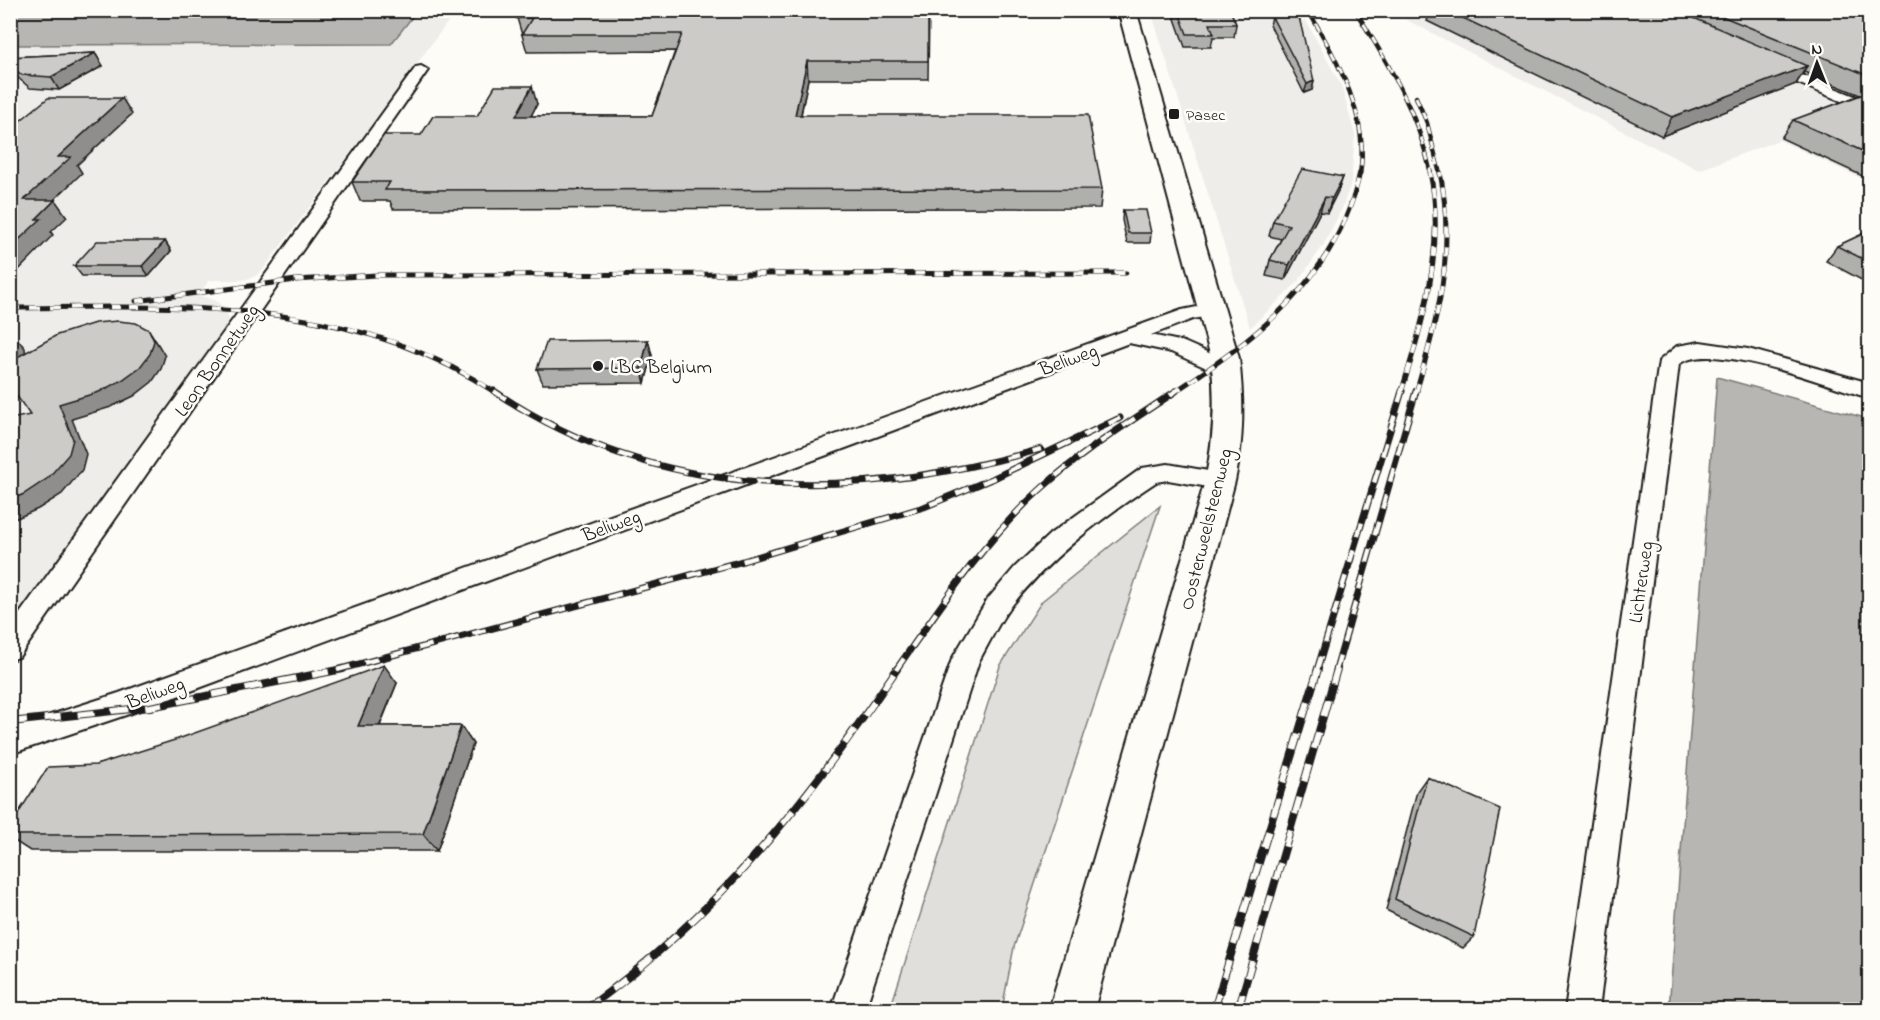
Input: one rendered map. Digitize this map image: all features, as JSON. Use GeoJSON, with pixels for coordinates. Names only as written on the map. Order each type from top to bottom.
{"type":"FeatureCollection","features":[{"type":"Feature","properties":{"kind":"main road","name":"Oosterweelsteenweg"},"geometry":{"type":"LineString","coordinates":[[1071,1010],[1220,481],[1227,447],[1230,410],[1227,369],[1212,310],[1127,10]]}},
{"type":"Feature","properties":{"kind":"street"},"geometry":{"type":"LineString","coordinates":[[1753,59],[1869,108]]}},
{"type":"Feature","properties":{"kind":"street","name":"Leon Bonnetweg"},"geometry":{"type":"LineString","coordinates":[[10,649],[421,70]]}},
{"type":"Feature","properties":{"kind":"street","name":"Beliweg"},"geometry":{"type":"LineString","coordinates":[[10,741],[119,705],[1190,314],[1212,310]]}},
{"type":"Feature","properties":{"kind":"street"},"geometry":{"type":"LineString","coordinates":[[1130,337],[1177,347],[1227,369]]}},
{"type":"Feature","properties":{"kind":"street","name":"Lichterweg"},"geometry":{"type":"LineString","coordinates":[[1582,1010],[1669,361],[1684,351],[1709,349],[1746,356],[1869,391]]}},
{"type":"Feature","properties":{"kind":"street"},"geometry":{"type":"LineString","coordinates":[[848,1010],[966,659],[996,607],[1024,574],[1059,541],[1150,474],[1187,473],[1220,481]]}},
{"type":"Feature","properties":{"kind":"shaded area"},"geometry":{"type":"Polygon","coordinates":[[[10,11],[417,11],[391,44],[11,45],[10,11]]]}},
{"type":"Feature","properties":{"kind":"shaded area"},"geometry":{"type":"Polygon","coordinates":[[[417,11],[456,11],[262,271],[254,277],[242,280],[210,280],[198,295],[216,301],[225,308],[231,324],[11,625],[11,45],[390,44],[417,11]]]}},
{"type":"Feature","properties":{"kind":"shaded area"},"geometry":{"type":"Polygon","coordinates":[[[1151,11],[1290,11],[1295,21],[1306,21],[1341,85],[1355,135],[1351,182],[1343,206],[1323,246],[1296,284],[1250,328],[1151,11]]]}},
{"type":"Feature","properties":{"kind":"shaded area"},"geometry":{"type":"Polygon","coordinates":[[[1389,11],[1869,11],[1869,182],[1779,140],[1699,170],[1389,11]]]}},
{"type":"Feature","properties":{"kind":"shaded area"},"geometry":{"type":"Polygon","coordinates":[[[1717,377],[1869,419],[1869,1009],[1669,1009],[1717,377]]]}},
{"type":"Feature","properties":{"kind":"shaded area"},"geometry":{"type":"Polygon","coordinates":[[[1160,506],[1014,947],[1002,1009],[890,1009],[1000,666],[1042,601],[1160,506]]]}},
{"type":"Feature","properties":{"kind":"building"},"geometry":{"type":"Polygon","coordinates":[[[522,10],[928,10],[928,61],[807,61],[795,115],[1088,115],[1102,189],[385,190],[390,182],[352,182],[384,135],[421,135],[433,116],[477,116],[495,86],[532,86],[516,116],[652,116],[682,34],[522,34],[532,18],[517,18],[522,10]]]}},
{"type":"Feature","properties":{"kind":"building"},"geometry":{"type":"Polygon","coordinates":[[[1178,10],[1230,10],[1236,24],[1210,24],[1214,34],[1187,34],[1178,10]]]}},
{"type":"Feature","properties":{"kind":"building"},"geometry":{"type":"Polygon","coordinates":[[[1446,10],[1675,10],[1807,66],[1672,117],[1446,10]]]}},
{"type":"Feature","properties":{"kind":"building"},"geometry":{"type":"Polygon","coordinates":[[[1707,10],[1869,10],[1869,76],[1707,10]]]}},
{"type":"Feature","properties":{"kind":"building"},"geometry":{"type":"Polygon","coordinates":[[[1272,17],[1299,17],[1314,81],[1307,84],[1272,17]]]}},
{"type":"Feature","properties":{"kind":"building"},"geometry":{"type":"Polygon","coordinates":[[[95,53],[51,77],[22,75],[10,66],[10,57],[95,53]]]}},
{"type":"Feature","properties":{"kind":"building"},"geometry":{"type":"Polygon","coordinates":[[[1869,92],[1869,154],[1793,120],[1869,92]]]}},
{"type":"Feature","properties":{"kind":"building"},"geometry":{"type":"Polygon","coordinates":[[[48,98],[122,98],[58,157],[71,157],[24,200],[55,200],[36,219],[41,219],[10,248],[10,129],[48,98]]]}},
{"type":"Feature","properties":{"kind":"building"},"geometry":{"type":"Polygon","coordinates":[[[1302,169],[1343,177],[1332,198],[1325,197],[1289,265],[1270,260],[1289,225],[1273,221],[1302,169]]]}},
{"type":"Feature","properties":{"kind":"building"},"geometry":{"type":"Polygon","coordinates":[[[1123,210],[1146,210],[1151,233],[1128,233],[1123,210]]]}},
{"type":"Feature","properties":{"kind":"building"},"geometry":{"type":"Polygon","coordinates":[[[1869,231],[1869,262],[1837,246],[1869,231]]]}},
{"type":"Feature","properties":{"kind":"building"},"geometry":{"type":"Polygon","coordinates":[[[97,241],[165,241],[142,266],[74,266],[97,241]]]}},
{"type":"Feature","properties":{"kind":"building"},"geometry":{"type":"Polygon","coordinates":[[[118,321],[136,323],[149,330],[154,341],[150,354],[140,367],[122,380],[99,392],[59,404],[73,439],[69,454],[48,478],[24,494],[10,500],[10,419],[30,415],[10,386],[10,332],[12,333],[14,359],[57,335],[95,323],[118,321]]]}},
{"type":"Feature","properties":{"kind":"building"},"geometry":{"type":"Polygon","coordinates":[[[648,340],[641,368],[537,369],[547,341],[648,340]]]}},
{"type":"Feature","properties":{"kind":"building"},"geometry":{"type":"Polygon","coordinates":[[[384,665],[358,726],[461,726],[423,834],[10,835],[10,826],[48,767],[96,765],[178,739],[384,665]]]}},
{"type":"Feature","properties":{"kind":"building"},"geometry":{"type":"Polygon","coordinates":[[[1427,777],[1500,809],[1474,937],[1395,899],[1427,777]]]}},
{"type":"Feature","properties":{"kind":"railway"},"geometry":{"type":"LineString","coordinates":[[1308,10],[1339,68],[1355,109],[1362,152],[1360,174]]}},
{"type":"Feature","properties":{"kind":"railway"},"geometry":{"type":"LineString","coordinates":[[1355,10],[1379,49],[1410,109],[1431,174]]}},
{"type":"Feature","properties":{"kind":"railway"},"geometry":{"type":"LineString","coordinates":[[1416,97],[1427,123],[1440,174]]}},
{"type":"Feature","properties":{"kind":"railway"},"geometry":{"type":"LineString","coordinates":[[1173,393],[1235,350],[1264,326],[1314,273],[1333,243],[1349,209],[1360,172]]}},
{"type":"Feature","properties":{"kind":"railway"},"geometry":{"type":"LineString","coordinates":[[1401,393],[1424,312],[1434,256],[1434,200],[1430,172]]}},
{"type":"Feature","properties":{"kind":"railway"},"geometry":{"type":"LineString","coordinates":[[1416,393],[1437,311],[1445,257],[1446,230],[1440,172]]}},
{"type":"Feature","properties":{"kind":"railway"},"geometry":{"type":"LineString","coordinates":[[136,301],[296,280],[377,275],[1126,273]]}},
{"type":"Feature","properties":{"kind":"railway"},"geometry":{"type":"LineString","coordinates":[[10,308],[199,309],[261,313],[322,323],[382,338],[440,361],[496,393]]}},
{"type":"Feature","properties":{"kind":"railway"},"geometry":{"type":"LineString","coordinates":[[494,391],[557,428],[623,455],[691,473],[760,482],[830,483],[900,478],[971,466],[1041,449]]}},
{"type":"Feature","properties":{"kind":"railway"},"geometry":{"type":"LineString","coordinates":[[1317,670],[1402,391]]}},
{"type":"Feature","properties":{"kind":"railway"},"geometry":{"type":"LineString","coordinates":[[1336,670],[1416,391]]}},
{"type":"Feature","properties":{"kind":"railway"},"geometry":{"type":"LineString","coordinates":[[896,670],[982,551],[1021,508],[1042,488],[1107,437],[1173,393]]}},
{"type":"Feature","properties":{"kind":"railway"},"geometry":{"type":"LineString","coordinates":[[337,670],[743,561],[924,507],[994,478],[1120,418]]}},
{"type":"Feature","properties":{"kind":"railway"},"geometry":{"type":"LineString","coordinates":[[10,722],[150,707],[343,669]]}},
{"type":"Feature","properties":{"kind":"railway"},"geometry":{"type":"LineString","coordinates":[[585,1010],[678,934],[757,854],[828,766],[897,669]]}},
{"type":"Feature","properties":{"kind":"railway"},"geometry":{"type":"LineString","coordinates":[[1214,1010],[1318,669]]}},
{"type":"Feature","properties":{"kind":"railway"},"geometry":{"type":"LineString","coordinates":[[1238,1010],[1337,669]]}},
{"type":"Feature","properties":{"kind":"place","name":"Pasec"},"geometry":{"type":"Point","coordinates":[1174,114]}},
{"type":"Feature","properties":{"kind":"place","name":"LBC Belgium"},"geometry":{"type":"Point","coordinates":[598,366]}}]}
